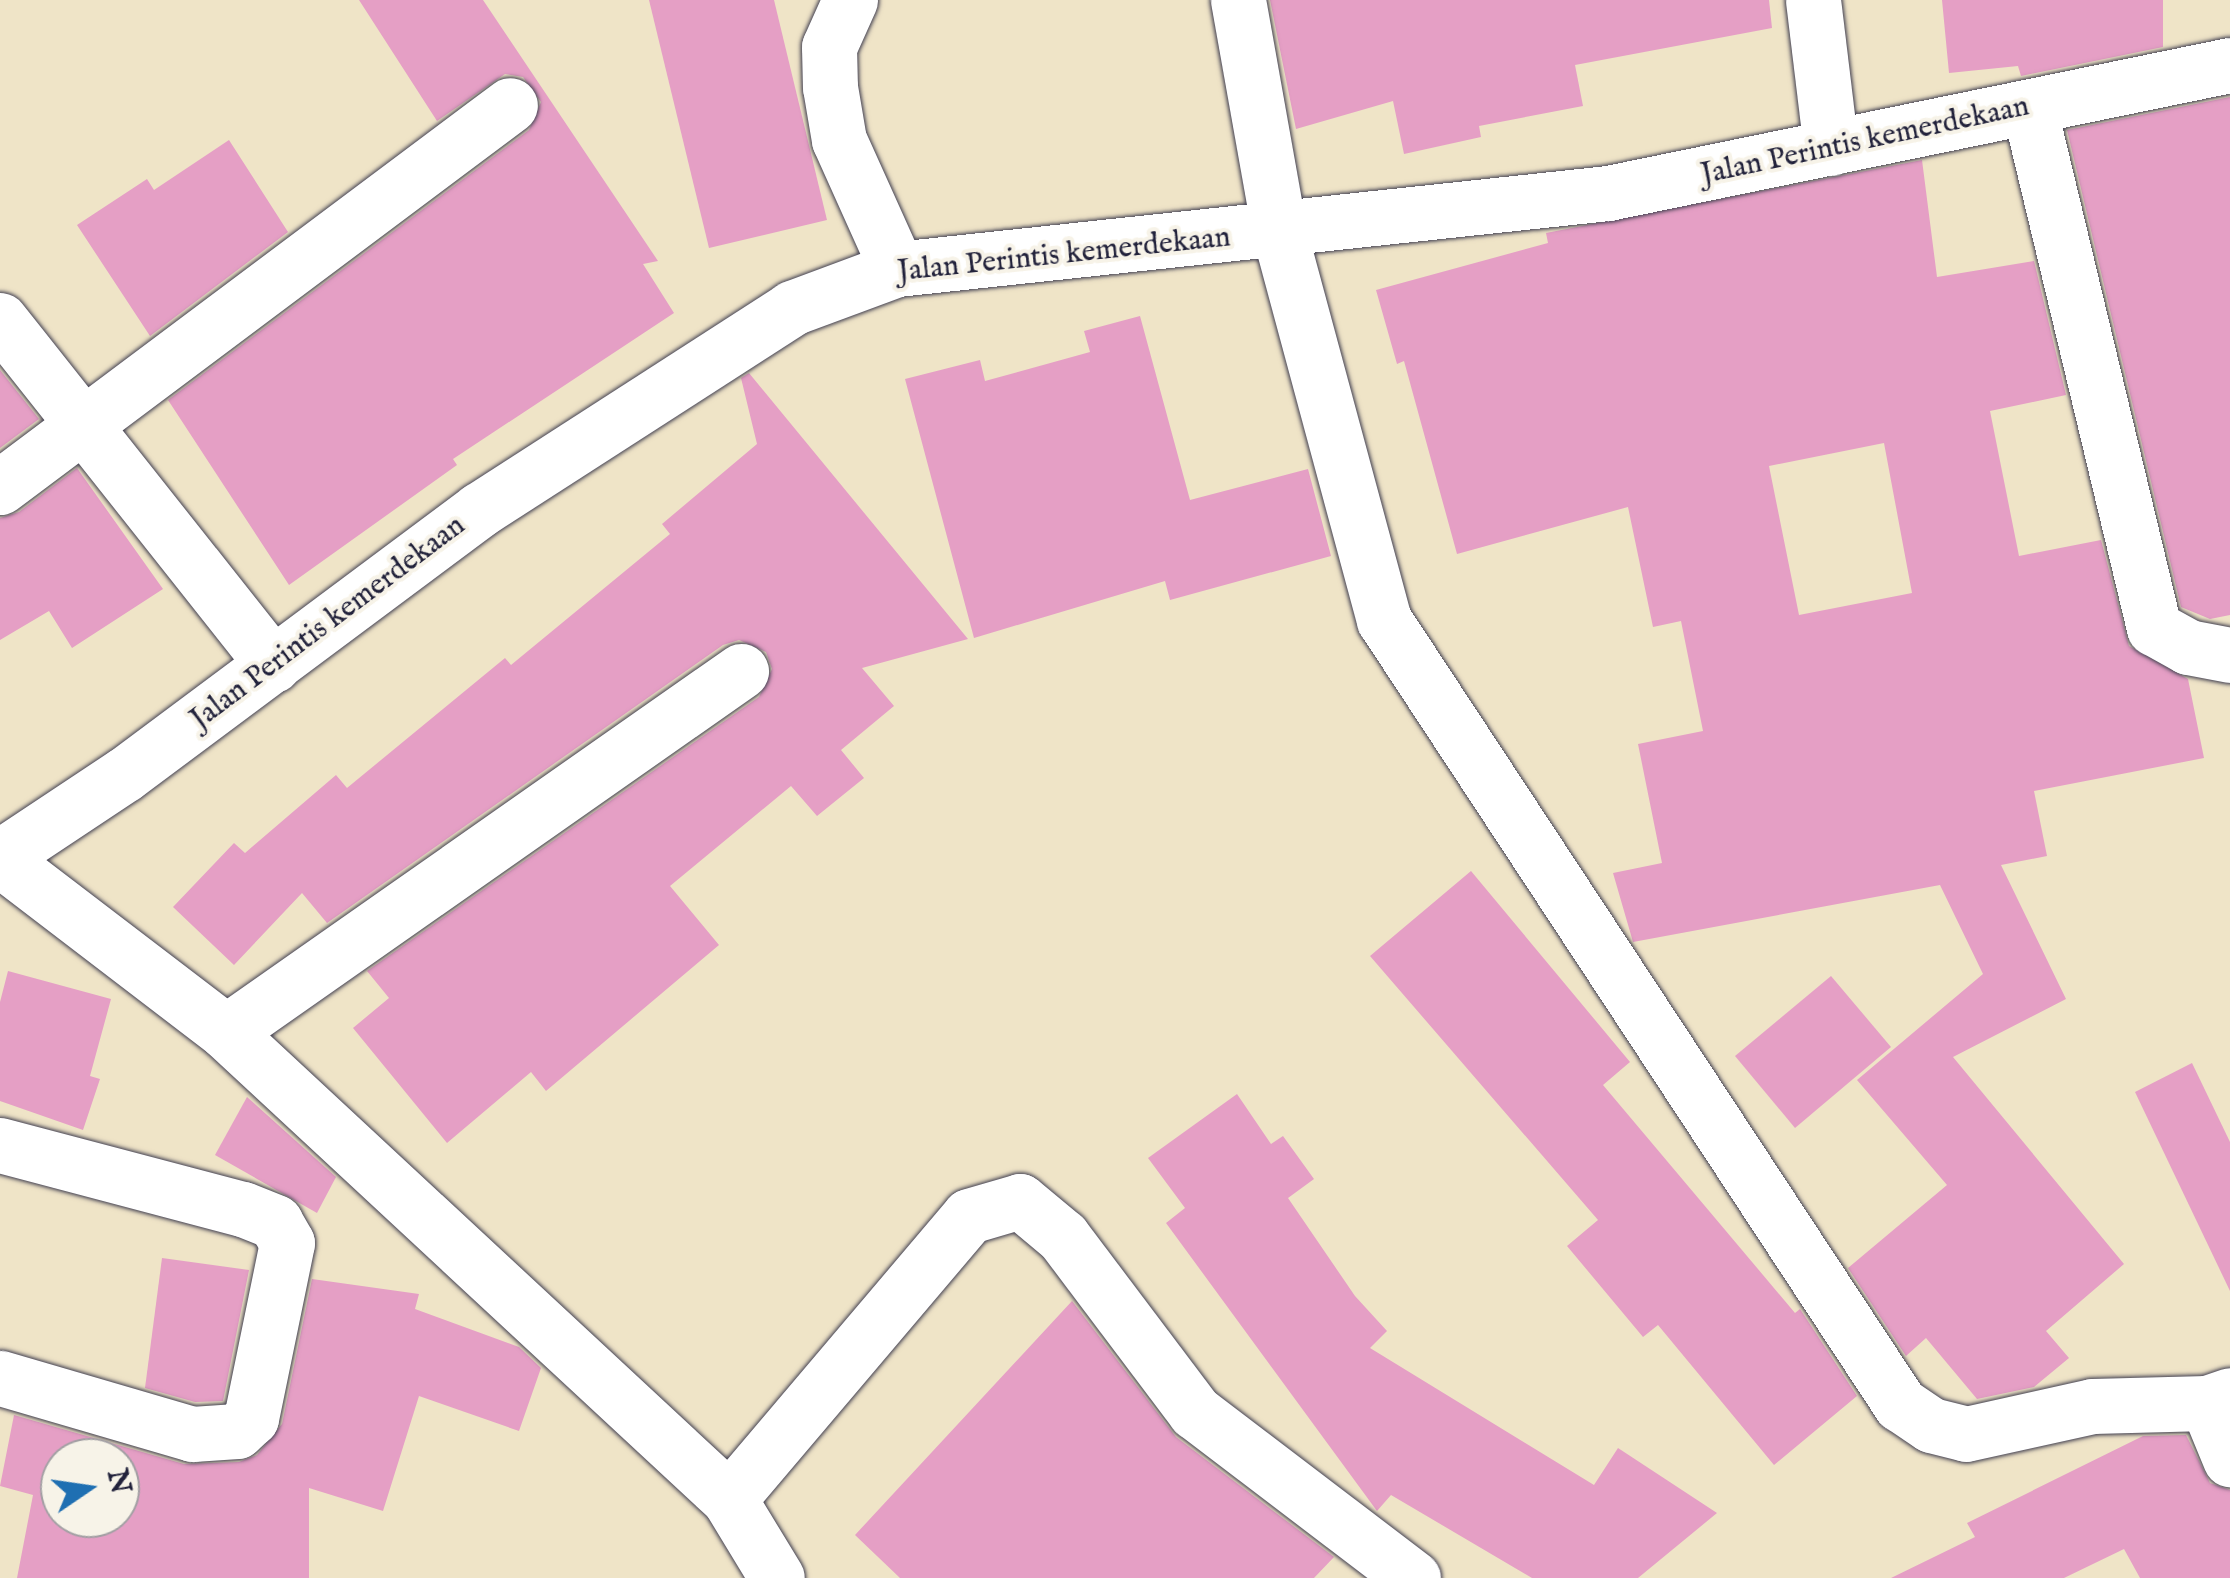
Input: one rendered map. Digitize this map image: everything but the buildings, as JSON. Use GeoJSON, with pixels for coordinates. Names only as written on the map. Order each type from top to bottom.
{"type":"FeatureCollection","features":[{"type":"Feature","properties":{"kind":"street"},"geometry":{"type":"LineString","coordinates":[[850,0],[829,47],[830,88],[840,140],[897,270]]}},
{"type":"Feature","properties":{"kind":"street"},"geometry":{"type":"LineString","coordinates":[[1238,0],[1279,231],[1384,620],[1900,1404],[1932,1425],[1966,1434],[2092,1406],[2218,1400],[2230,1459]]}},
{"type":"Feature","properties":{"kind":"street"},"geometry":{"type":"LineString","coordinates":[[1813,0],[1831,148]]}},
{"type":"Feature","properties":{"kind":"street","name":"Jalan Perintis kemerdekaan"},"geometry":{"type":"LineString","coordinates":[[0,858],[272,665],[479,510],[792,308],[897,270],[1608,194],[2230,65]]}},
{"type":"Feature","properties":{"kind":"street"},"geometry":{"type":"LineString","coordinates":[[0,488],[82,420],[510,106]]}},
{"type":"Feature","properties":{"kind":"street"},"geometry":{"type":"LineString","coordinates":[[2029,107],[2154,628],[2188,647],[2230,655]]}},
{"type":"Feature","properties":{"kind":"street"},"geometry":{"type":"LineString","coordinates":[[0,320],[272,665]]}},
{"type":"Feature","properties":{"kind":"street"},"geometry":{"type":"LineString","coordinates":[[226,1032],[742,671]]}},
{"type":"Feature","properties":{"kind":"street"},"geometry":{"type":"LineString","coordinates":[[0,858],[226,1032],[729,1500],[778,1578]]}},
{"type":"Feature","properties":{"kind":"street"},"geometry":{"type":"LineString","coordinates":[[0,1145],[243,1209],[275,1222],[287,1243],[251,1418],[237,1431],[192,1434],[0,1378]]}},
{"type":"Feature","properties":{"kind":"street"},"geometry":{"type":"LineString","coordinates":[[729,1500],[968,1216],[1020,1202],[1063,1237],[1195,1412],[1413,1578]]}}]}
